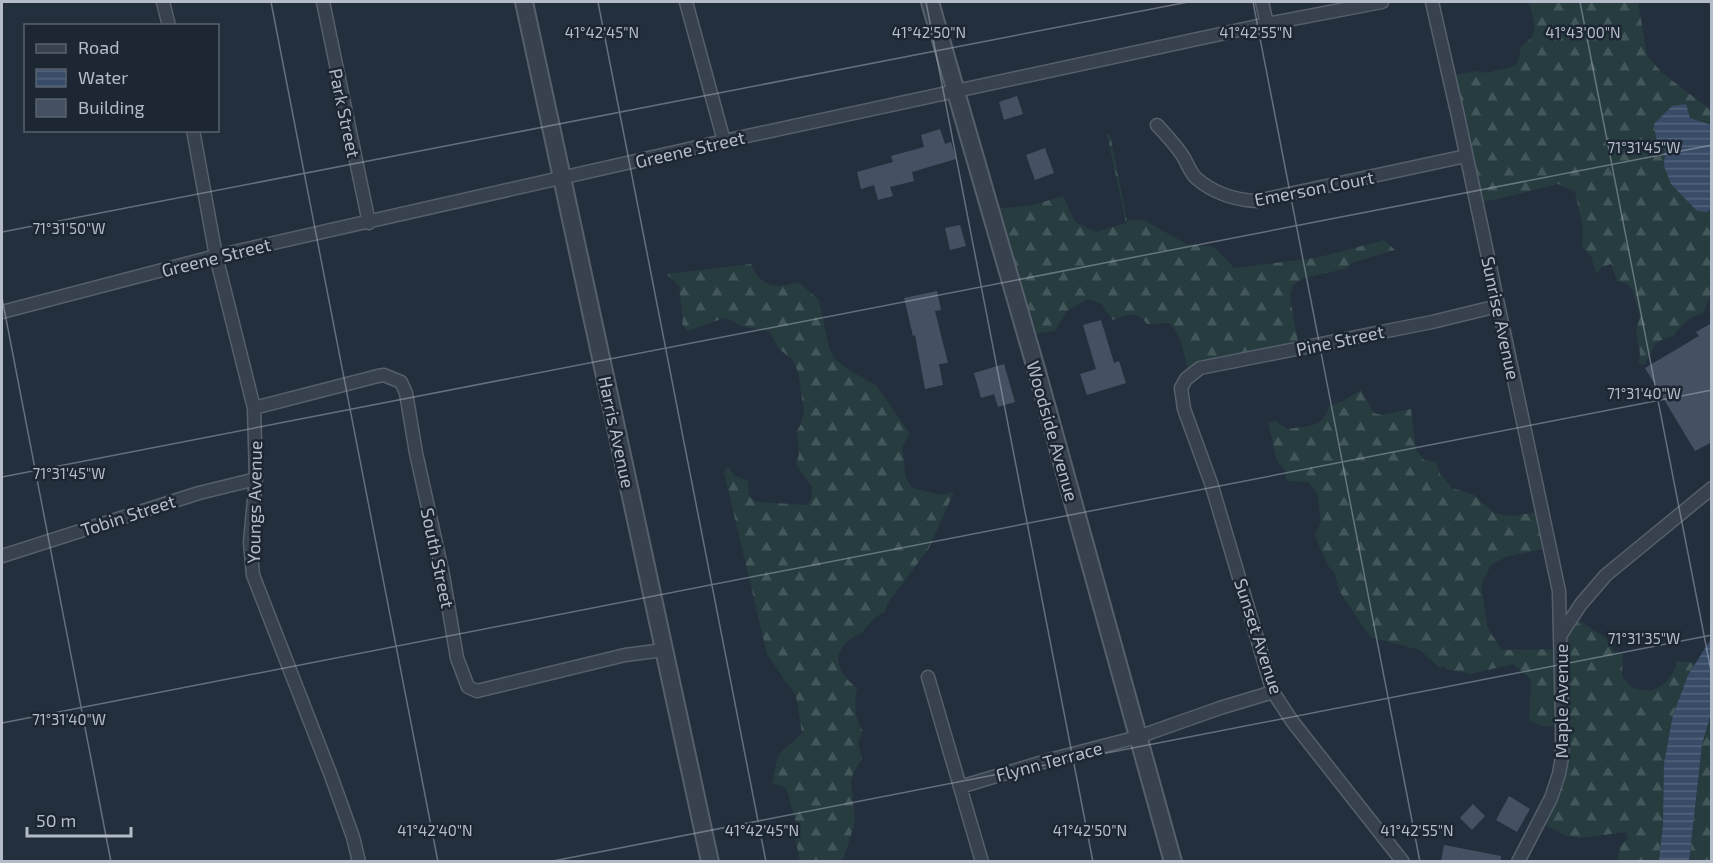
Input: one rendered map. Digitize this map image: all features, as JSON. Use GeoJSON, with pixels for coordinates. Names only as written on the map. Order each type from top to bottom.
{"type":"FeatureCollection","features":[{"type":"Feature","properties":{"kind":"street"},"geometry":{"type":"LineString","coordinates":[[164,2],[169,24]]}},
{"type":"Feature","properties":{"kind":"street","name":"Park Street"},"geometry":{"type":"LineString","coordinates":[[323,2],[369,223]]}},
{"type":"Feature","properties":{"kind":"street","name":"Harris Avenue"},"geometry":{"type":"LineString","coordinates":[[524,2],[710,861]]}},
{"type":"Feature","properties":{"kind":"street"},"geometry":{"type":"LineString","coordinates":[[686,2],[724,141]]}},
{"type":"Feature","properties":{"kind":"street","name":"Woodside Avenue"},"geometry":{"type":"LineString","coordinates":[[930,2],[1037,372],[1173,861]]}},
{"type":"Feature","properties":{"kind":"street"},"geometry":{"type":"LineString","coordinates":[[1262,2],[1267,24]]}},
{"type":"Feature","properties":{"kind":"street","name":"Greene Street"},"geometry":{"type":"LineString","coordinates":[[2,312],[216,256],[724,141],[1267,24],[1382,2]]}},
{"type":"Feature","properties":{"kind":"street","name":"Sunrise Avenue"},"geometry":{"type":"LineString","coordinates":[[1432,2],[1559,591],[1560,636]]}},
{"type":"Feature","properties":{"kind":"street","name":"Emerson Court"},"geometry":{"type":"LineString","coordinates":[[1157,124],[1184,157],[1197,178],[1220,193],[1242,201],[1279,197],[1466,156]]}},
{"type":"Feature","properties":{"kind":"street","name":"Youngs Avenue"},"geometry":{"type":"LineString","coordinates":[[192,132],[216,256],[254,408],[256,479],[250,542],[253,575],[330,773],[353,837],[359,861]]}},
{"type":"Feature","properties":{"kind":"street","name":"Pine Street"},"geometry":{"type":"LineString","coordinates":[[1186,379],[1200,368],[1432,322],[1498,306]]}},
{"type":"Feature","properties":{"kind":"street","name":"South Street"},"geometry":{"type":"LineString","coordinates":[[254,408],[378,376],[392,377],[401,382],[406,393],[458,658],[468,687],[477,691],[625,655],[664,650]]}},
{"type":"Feature","properties":{"kind":"street","name":"Sunset Avenue"},"geometry":{"type":"LineString","coordinates":[[1186,379],[1181,388],[1184,409],[1211,483],[1273,692],[1292,721],[1403,861]]}},
{"type":"Feature","properties":{"kind":"street","name":"Tobin Street"},"geometry":{"type":"LineString","coordinates":[[2,556],[199,493],[256,479]]}},
{"type":"Feature","properties":{"kind":"street","name":"Maple Avenue"},"geometry":{"type":"LineString","coordinates":[[1518,861],[1551,798],[1559,774],[1562,730],[1560,636],[1581,604],[1606,575],[1712,488]]}},
{"type":"Feature","properties":{"kind":"street"},"geometry":{"type":"LineString","coordinates":[[928,677],[982,861]]}},
{"type":"Feature","properties":{"kind":"street","name":"Flynn Terrace"},"geometry":{"type":"LineString","coordinates":[[960,787],[1053,759],[1138,737],[1273,692]]}},
{"type":"Feature","properties":{"kind":"green space"},"geometry":{"type":"Polygon","coordinates":[[[1529,2],[1638,2],[1647,55],[1661,72],[1712,111],[1711,125],[1690,118],[1688,115],[1665,149],[1664,166],[1707,212],[1711,209],[1712,293],[1703,313],[1686,322],[1674,336],[1657,343],[1644,365],[1638,363],[1640,354],[1636,329],[1640,318],[1633,290],[1625,283],[1617,281],[1611,264],[1602,267],[1596,274],[1591,256],[1582,247],[1583,229],[1575,192],[1558,184],[1479,202],[1452,75],[1479,71],[1487,73],[1515,66],[1521,47],[1532,37],[1535,26],[1529,2]]]}},
{"type":"Feature","properties":{"kind":"green space"},"geometry":{"type":"Polygon","coordinates":[[[1107,134],[1110,134],[1127,221],[1144,220],[1186,244],[1214,247],[1234,268],[1316,258],[1384,240],[1395,250],[1352,263],[1344,269],[1304,278],[1293,285],[1290,296],[1299,348],[1189,374],[1181,341],[1170,323],[1147,324],[1132,314],[1113,320],[1100,303],[1087,299],[1068,310],[1055,331],[1028,335],[992,209],[1033,205],[1063,196],[1075,222],[1096,232],[1126,223],[1107,134]]]}},
{"type":"Feature","properties":{"kind":"green space"},"geometry":{"type":"Polygon","coordinates":[[[751,264],[764,282],[783,286],[798,282],[819,300],[829,348],[834,358],[850,371],[876,385],[910,434],[902,446],[906,478],[912,488],[941,495],[954,492],[929,548],[887,604],[885,612],[848,641],[839,654],[839,666],[842,672],[857,688],[856,710],[863,731],[858,743],[862,759],[851,782],[855,822],[844,857],[839,861],[800,861],[794,834],[797,827],[787,790],[782,786],[772,784],[778,755],[802,733],[796,696],[767,654],[724,472],[728,467],[735,476],[748,481],[749,496],[756,502],[806,505],[811,500],[812,487],[796,464],[799,454],[797,431],[804,412],[798,372],[792,359],[779,349],[769,331],[740,326],[724,318],[688,331],[682,324],[679,286],[667,274],[751,264]]]}},
{"type":"Feature","properties":{"kind":"green space"},"geometry":{"type":"Polygon","coordinates":[[[1361,390],[1374,413],[1382,415],[1411,409],[1416,450],[1424,460],[1436,462],[1440,474],[1452,488],[1474,495],[1494,513],[1513,516],[1543,511],[1551,547],[1506,557],[1491,565],[1481,585],[1488,629],[1502,650],[1556,649],[1575,618],[1606,638],[1614,652],[1623,654],[1622,676],[1632,688],[1652,690],[1669,678],[1677,661],[1695,663],[1673,715],[1659,861],[1618,861],[1620,846],[1628,839],[1626,832],[1580,838],[1566,836],[1542,823],[1553,799],[1562,727],[1542,726],[1529,720],[1531,679],[1513,664],[1471,674],[1445,669],[1445,666],[1440,668],[1420,650],[1370,637],[1340,592],[1334,571],[1328,566],[1315,536],[1321,522],[1317,493],[1308,482],[1287,481],[1284,469],[1277,461],[1268,422],[1276,421],[1287,429],[1314,425],[1327,413],[1329,406],[1361,390]]]}},
{"type":"Feature","properties":{"kind":"green space"},"geometry":{"type":"Polygon","coordinates":[[[1711,713],[1711,861],[1689,862],[1702,745],[1711,713]]]}},
{"type":"Feature","properties":{"kind":"water"},"geometry":{"type":"Polygon","coordinates":[[[1686,104],[1690,118],[1711,125],[1711,209],[1707,212],[1697,211],[1671,184],[1664,166],[1665,149],[1657,143],[1654,124],[1672,106],[1686,104]]]}},
{"type":"Feature","properties":{"kind":"water"},"geometry":{"type":"Polygon","coordinates":[[[1711,639],[1711,713],[1702,745],[1689,861],[1659,861],[1663,824],[1664,763],[1673,715],[1688,675],[1711,639]]]}},
{"type":"Feature","properties":{"kind":"building"},"geometry":{"type":"Polygon","coordinates":[[[1017,96],[1023,114],[1004,120],[999,102],[1017,96]]]}},
{"type":"Feature","properties":{"kind":"building"},"geometry":{"type":"Polygon","coordinates":[[[940,129],[945,144],[951,142],[956,159],[912,172],[914,181],[890,187],[893,196],[878,200],[874,185],[861,189],[857,172],[893,162],[891,156],[924,147],[921,135],[940,129]]]}},
{"type":"Feature","properties":{"kind":"building"},"geometry":{"type":"Polygon","coordinates":[[[1045,148],[1054,173],[1035,180],[1026,155],[1045,148]]]}},
{"type":"Feature","properties":{"kind":"building"},"geometry":{"type":"Polygon","coordinates":[[[960,225],[966,246],[950,250],[945,228],[960,225]]]}},
{"type":"Feature","properties":{"kind":"building"},"geometry":{"type":"Polygon","coordinates":[[[937,291],[941,310],[935,311],[948,363],[939,364],[943,385],[925,389],[915,335],[913,336],[904,298],[937,291]]]}},
{"type":"Feature","properties":{"kind":"building"},"geometry":{"type":"Polygon","coordinates":[[[1101,320],[1114,363],[1119,361],[1126,383],[1087,395],[1080,374],[1096,369],[1083,325],[1101,320]]]}},
{"type":"Feature","properties":{"kind":"building"},"geometry":{"type":"Polygon","coordinates":[[[1712,323],[1712,442],[1695,451],[1645,368],[1699,336],[1696,332],[1712,323]]]}},
{"type":"Feature","properties":{"kind":"building"},"geometry":{"type":"Polygon","coordinates":[[[1004,364],[1015,402],[998,407],[994,394],[981,398],[974,373],[1004,364]]]}},
{"type":"Feature","properties":{"kind":"building"},"geometry":{"type":"Polygon","coordinates":[[[1509,796],[1530,809],[1517,832],[1496,820],[1509,796]]]}},
{"type":"Feature","properties":{"kind":"building"},"geometry":{"type":"Polygon","coordinates":[[[1473,804],[1485,816],[1472,830],[1460,818],[1473,804]]]}},
{"type":"Feature","properties":{"kind":"building"},"geometry":{"type":"Polygon","coordinates":[[[1444,845],[1501,856],[1501,861],[1441,861],[1444,845]]]}}]}
